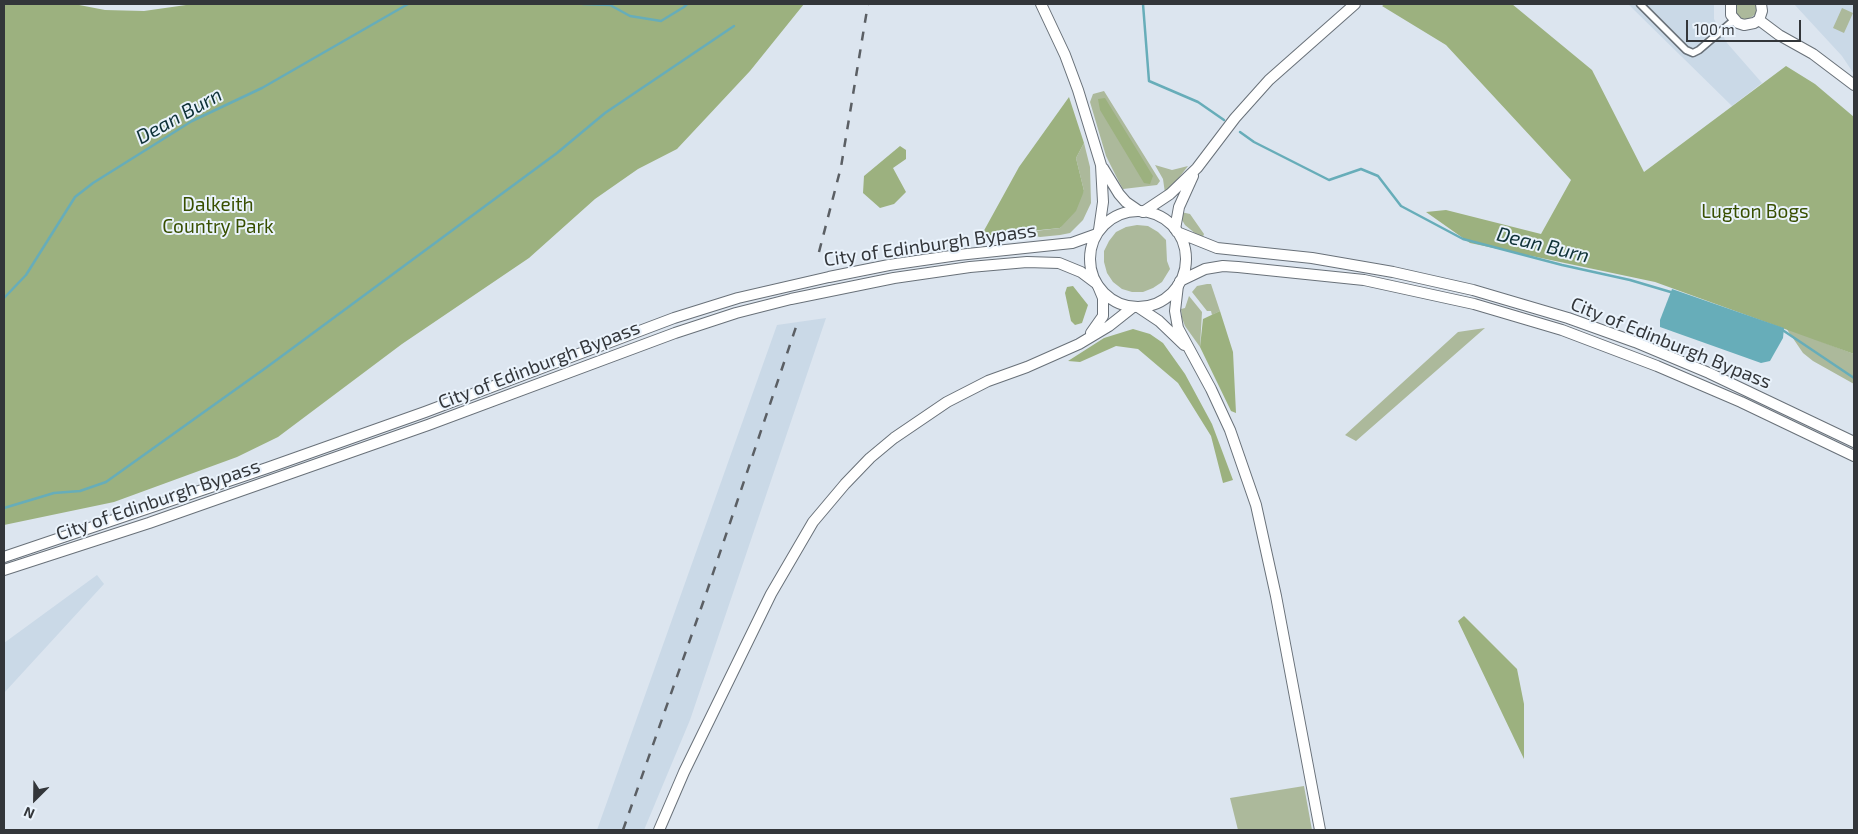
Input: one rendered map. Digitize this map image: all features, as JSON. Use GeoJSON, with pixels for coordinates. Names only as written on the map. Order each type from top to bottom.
{"type":"FeatureCollection","features":[{"type":"Feature","properties":{"kind":"main road"},"geometry":{"type":"LineString","coordinates":[[1041,4],[1065,55],[1101,165],[1103,202],[1098,232]]}},
{"type":"Feature","properties":{"kind":"main road"},"geometry":{"type":"LineString","coordinates":[[1141,212],[1170,194],[1197,168],[1235,118],[1269,80],[1355,4]]}},
{"type":"Feature","properties":{"kind":"main road"},"geometry":{"type":"LineString","coordinates":[[1731,4],[1730,10],[1734,20],[1744,25],[1759,20],[1762,11],[1761,4]]}},
{"type":"Feature","properties":{"kind":"main road"},"geometry":{"type":"LineString","coordinates":[[1759,20],[1779,35],[1813,54],[1854,85]]}},
{"type":"Feature","properties":{"kind":"main road"},"geometry":{"type":"LineString","coordinates":[[1101,165],[1119,194],[1126,202],[1141,212]]}},
{"type":"Feature","properties":{"kind":"main road"},"geometry":{"type":"LineString","coordinates":[[1176,230],[1180,205],[1197,168]]}},
{"type":"Feature","properties":{"kind":"main road"},"geometry":{"type":"LineString","coordinates":[[1086,340],[1103,316],[1102,298],[1090,264],[1092,244],[1098,232],[1107,222],[1118,215],[1141,212],[1159,216],[1176,230],[1181,239],[1185,256],[1184,272],[1179,283],[1175,311],[1178,328],[1211,389],[1230,430],[1256,505],[1276,596],[1320,830]]}},
{"type":"Feature","properties":{"kind":"main road","name":"City of Edinburgh Bypass"},"geometry":{"type":"LineString","coordinates":[[1176,230],[1196,241],[1217,248],[1312,258],[1384,270],[1488,294],[1568,318],[1635,342],[1709,373],[1854,442]]}},
{"type":"Feature","properties":{"kind":"main road","name":"City of Edinburgh Bypass"},"geometry":{"type":"LineString","coordinates":[[4,557],[276,465],[478,392],[674,318],[738,298],[889,265],[958,255],[1072,243],[1098,232]]}},
{"type":"Feature","properties":{"kind":"main road","name":"City of Edinburgh Bypass"},"geometry":{"type":"LineString","coordinates":[[4,570],[150,523],[419,428],[675,333],[764,306],[894,278],[970,267],[1027,262],[1059,263],[1081,272],[1097,285]]}},
{"type":"Feature","properties":{"kind":"main road","name":"City of Edinburgh Bypass"},"geometry":{"type":"LineString","coordinates":[[1179,283],[1205,270],[1223,266],[1238,267],[1364,280],[1474,304],[1562,330],[1657,366],[1741,402],[1854,456]]}},
{"type":"Feature","properties":{"kind":"main road"},"geometry":{"type":"LineString","coordinates":[[659,830],[684,772],[771,594],[813,522],[870,458],[894,438],[947,402],[988,381],[1086,340],[1136,307],[1156,304],[1164,299],[1179,283]]}},
{"type":"Feature","properties":{"kind":"main road"},"geometry":{"type":"LineString","coordinates":[[1097,285],[1115,301],[1136,307],[1159,320],[1188,349]]}},
{"type":"Feature","properties":{"kind":"street"},"geometry":{"type":"LineString","coordinates":[[1640,4],[1686,50],[1692,53],[1699,50],[1734,20]]}},
{"type":"Feature","properties":{"kind":"shaded area"},"geometry":{"type":"Polygon","coordinates":[[[1628,4],[1714,4],[1714,19],[1727,43],[1762,83],[1732,106],[1628,4]]]}},
{"type":"Feature","properties":{"kind":"shaded area"},"geometry":{"type":"Polygon","coordinates":[[[1794,4],[1854,4],[1854,74],[1842,56],[1794,4]]]}},
{"type":"Feature","properties":{"kind":"shaded area"},"geometry":{"type":"Polygon","coordinates":[[[826,318],[690,720],[644,830],[597,830],[777,325],[826,318]]]}},
{"type":"Feature","properties":{"kind":"shaded area"},"geometry":{"type":"Polygon","coordinates":[[[97,575],[104,584],[4,693],[4,643],[97,575]]]}},
{"type":"Feature","properties":{"kind":"green space","name":"Dalkeith Country Park"},"geometry":{"type":"Polygon","coordinates":[[[4,4],[74,4],[105,10],[144,11],[193,4],[804,4],[750,71],[677,149],[638,169],[595,199],[529,258],[402,344],[278,437],[237,457],[114,502],[4,525],[4,4]]]}},
{"type":"Feature","properties":{"kind":"green space","name":"Lugton Bogs"},"geometry":{"type":"Polygon","coordinates":[[[1385,4],[1512,4],[1592,70],[1644,172],[1786,66],[1815,84],[1854,117],[1854,354],[1655,282],[1470,243],[1426,212],[1446,210],[1541,234],[1571,180],[1446,45],[1382,6],[1385,4]]]}},
{"type":"Feature","properties":{"kind":"green space"},"geometry":{"type":"Polygon","coordinates":[[[1736,4],[1756,4],[1756,14],[1747,20],[1740,18],[1735,12],[1736,4]]]}},
{"type":"Feature","properties":{"kind":"green space"},"geometry":{"type":"Polygon","coordinates":[[[1842,8],[1853,13],[1844,33],[1833,28],[1842,8]]]}},
{"type":"Feature","properties":{"kind":"green space"},"geometry":{"type":"Polygon","coordinates":[[[1104,91],[1160,181],[1157,185],[1123,189],[1119,182],[1106,156],[1090,102],[1093,94],[1104,91]]]}},
{"type":"Feature","properties":{"kind":"green space"},"geometry":{"type":"Polygon","coordinates":[[[1069,97],[1084,143],[1076,158],[1084,191],[1076,211],[1060,228],[981,236],[1019,167],[1069,97]]]}},
{"type":"Feature","properties":{"kind":"green space"},"geometry":{"type":"Polygon","coordinates":[[[1105,98],[1153,176],[1150,184],[1144,183],[1100,110],[1098,99],[1105,98]]]}},
{"type":"Feature","properties":{"kind":"green space"},"geometry":{"type":"Polygon","coordinates":[[[1084,143],[1090,167],[1091,203],[1083,220],[1070,233],[1040,237],[1019,233],[1060,228],[1084,191],[1076,158],[1084,143]]]}},
{"type":"Feature","properties":{"kind":"green space"},"geometry":{"type":"Polygon","coordinates":[[[900,146],[906,150],[906,159],[893,168],[906,192],[894,204],[880,208],[863,193],[864,176],[900,146]]]}},
{"type":"Feature","properties":{"kind":"green space"},"geometry":{"type":"Polygon","coordinates":[[[1155,165],[1172,170],[1188,166],[1165,193],[1163,179],[1155,165]]]}},
{"type":"Feature","properties":{"kind":"green space"},"geometry":{"type":"Polygon","coordinates":[[[1181,212],[1190,214],[1204,234],[1202,239],[1185,225],[1181,212]]]}},
{"type":"Feature","properties":{"kind":"green space"},"geometry":{"type":"Polygon","coordinates":[[[1148,226],[1166,240],[1167,261],[1170,269],[1162,282],[1143,292],[1132,292],[1122,289],[1113,282],[1107,273],[1104,262],[1104,251],[1116,232],[1126,227],[1148,226]]]}},
{"type":"Feature","properties":{"kind":"green space"},"geometry":{"type":"Polygon","coordinates":[[[1211,284],[1220,311],[1212,315],[1211,311],[1207,311],[1192,292],[1197,286],[1211,284]]]}},
{"type":"Feature","properties":{"kind":"green space"},"geometry":{"type":"Polygon","coordinates":[[[1073,286],[1088,305],[1082,323],[1075,325],[1071,321],[1065,293],[1067,287],[1073,286]]]}},
{"type":"Feature","properties":{"kind":"green space"},"geometry":{"type":"Polygon","coordinates":[[[1189,296],[1202,312],[1200,347],[1185,326],[1182,318],[1181,309],[1185,308],[1189,296]]]}},
{"type":"Feature","properties":{"kind":"green space"},"geometry":{"type":"Polygon","coordinates":[[[1220,311],[1233,352],[1236,413],[1231,411],[1200,347],[1203,319],[1220,311]]]}},
{"type":"Feature","properties":{"kind":"green space"},"geometry":{"type":"Polygon","coordinates":[[[1485,328],[1356,441],[1345,435],[1458,332],[1485,328]]]}},
{"type":"Feature","properties":{"kind":"green space"},"geometry":{"type":"Polygon","coordinates":[[[1786,328],[1854,354],[1854,384],[1813,361],[1803,353],[1786,328]]]}},
{"type":"Feature","properties":{"kind":"green space"},"geometry":{"type":"Polygon","coordinates":[[[1133,329],[1150,334],[1163,343],[1185,374],[1212,424],[1233,480],[1223,483],[1211,436],[1178,383],[1138,349],[1116,346],[1080,362],[1068,361],[1104,338],[1133,329]]]}},
{"type":"Feature","properties":{"kind":"green space"},"geometry":{"type":"Polygon","coordinates":[[[1464,616],[1517,669],[1524,704],[1524,759],[1458,621],[1464,616]]]}},
{"type":"Feature","properties":{"kind":"green space"},"geometry":{"type":"Polygon","coordinates":[[[1304,786],[1312,830],[1238,830],[1230,798],[1304,786]]]}},
{"type":"Feature","properties":{"kind":"water"},"geometry":{"type":"Polygon","coordinates":[[[1672,289],[1784,328],[1783,338],[1770,361],[1761,363],[1660,327],[1660,320],[1672,289]]]}},
{"type":"Feature","properties":{"kind":"waterway","name":"Dean Burn"},"geometry":{"type":"LineString","coordinates":[[4,298],[26,275],[75,197],[93,183],[192,121],[262,88],[408,4]]}},
{"type":"Feature","properties":{"kind":"waterway","name":"Dean Burn"},"geometry":{"type":"LineString","coordinates":[[583,4],[610,5],[630,16],[661,21],[687,4]]}},
{"type":"Feature","properties":{"kind":"waterway","name":"Dean Burn"},"geometry":{"type":"LineString","coordinates":[[1143,4],[1149,81],[1198,102],[1224,120]]}},
{"type":"Feature","properties":{"kind":"waterway"},"geometry":{"type":"LineString","coordinates":[[4,508],[54,493],[80,491],[106,482],[267,367],[557,153],[605,113],[734,26]]}},
{"type":"Feature","properties":{"kind":"waterway","name":"Dean Burn"},"geometry":{"type":"LineString","coordinates":[[1240,132],[1254,142],[1329,180],[1361,169],[1378,176],[1401,206],[1463,239],[1562,265],[1630,280],[1674,293]]}},
{"type":"Feature","properties":{"kind":"waterway","name":"Dean Burn"},"geometry":{"type":"LineString","coordinates":[[1781,329],[1854,378]]}},
{"type":"Feature","properties":{"kind":"railway"},"geometry":{"type":"LineString","coordinates":[[819,252],[841,167],[868,4]]}},
{"type":"Feature","properties":{"kind":"railway"},"geometry":{"type":"LineString","coordinates":[[623,830],[705,597],[797,324]]}}]}
